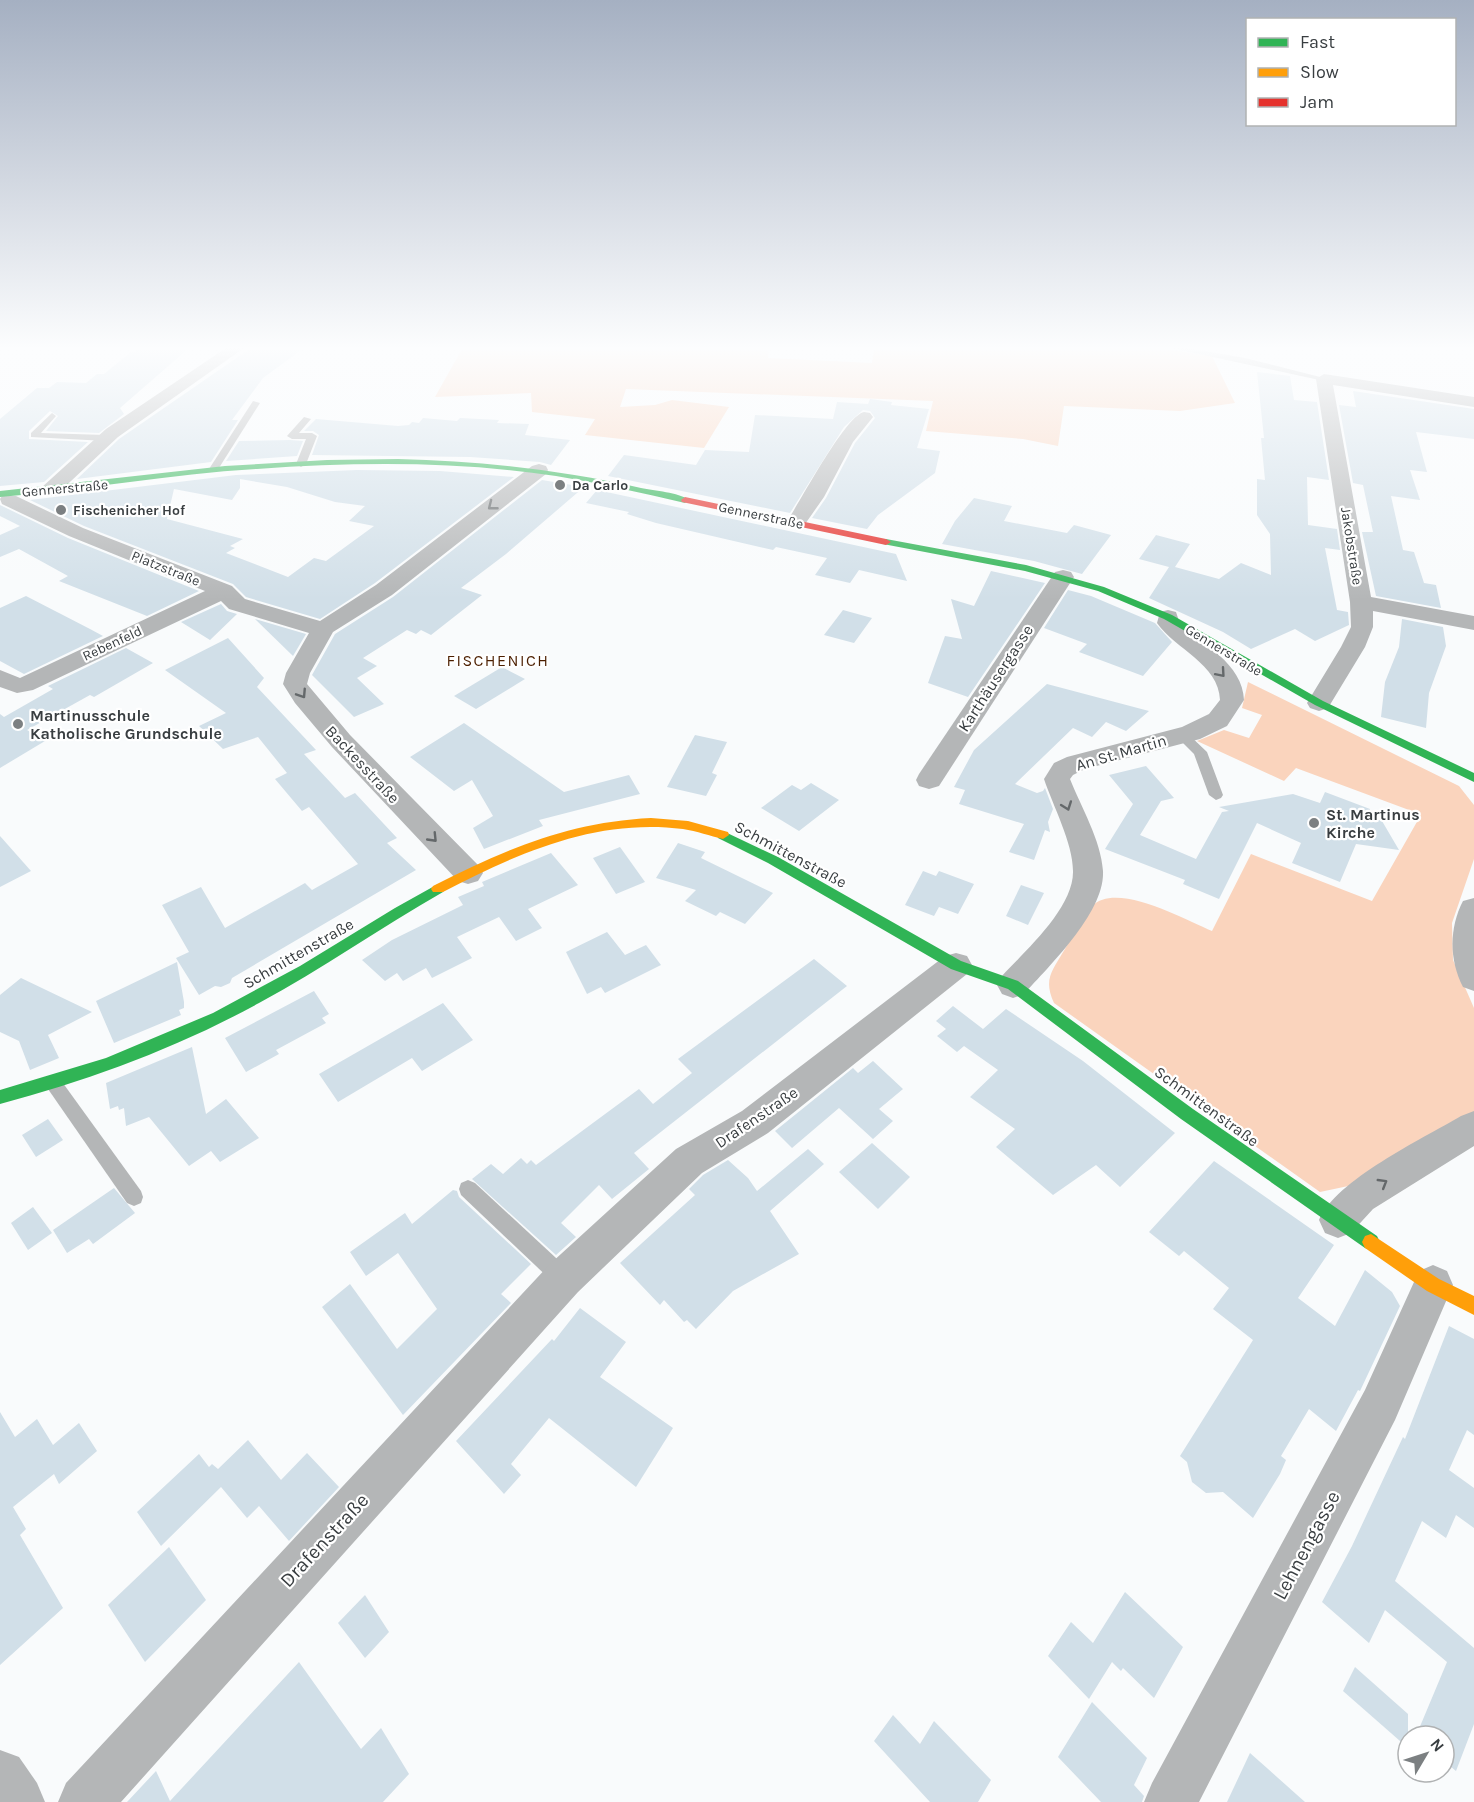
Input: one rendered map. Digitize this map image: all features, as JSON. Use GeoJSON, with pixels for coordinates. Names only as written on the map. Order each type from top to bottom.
{"type":"FeatureCollection","features":[{"type":"Feature","properties":{"kind":"street"},"geometry":{"type":"LineString","coordinates":[[48,492],[114,432]]}},
{"type":"Feature","properties":{"kind":"street"},"geometry":{"type":"LineString","coordinates":[[796,523],[809,507],[850,432]]}},
{"type":"Feature","properties":{"kind":"street","name":"Jakobstraße"},"geometry":{"type":"LineString","coordinates":[[1318,704],[1353,647],[1362,627],[1361,602],[1333,432]]}},
{"type":"Feature","properties":{"kind":"street","name":"Gennerstraße"},"geometry":{"type":"LineString","coordinates":[[7,498],[214,469],[301,464],[471,465],[539,470],[1064,577],[1138,603],[1168,617],[1318,704],[1474,778]]}},
{"type":"Feature","properties":{"kind":"street"},"geometry":{"type":"LineString","coordinates":[[319,635],[384,590],[539,470]]}},
{"type":"Feature","properties":{"kind":"street","name":"Platzstraße"},"geometry":{"type":"LineString","coordinates":[[7,498],[76,532],[224,591],[237,604],[312,627],[319,635]]}},
{"type":"Feature","properties":{"kind":"street","name":"Karthäusergasse"},"geometry":{"type":"LineString","coordinates":[[929,780],[1064,577]]}},
{"type":"Feature","properties":{"kind":"street","name":"Rebenfeld"},"geometry":{"type":"LineString","coordinates":[[0,677],[17,686],[24,685],[224,591]]}},
{"type":"Feature","properties":{"kind":"street"},"geometry":{"type":"LineString","coordinates":[[1361,602],[1474,623]]}},
{"type":"Feature","properties":{"kind":"street","name":"An St. Martin"},"geometry":{"type":"LineString","coordinates":[[1013,985],[1071,919],[1084,895],[1089,873],[1057,779],[1064,769],[1076,763],[1181,735],[1218,720],[1232,700],[1230,684],[1209,660],[1177,633],[1168,623],[1168,617]]}},
{"type":"Feature","properties":{"kind":"street","name":"Backesstraße"},"geometry":{"type":"LineString","coordinates":[[319,635],[298,673],[296,684],[304,698],[355,756],[468,873]]}},
{"type":"Feature","properties":{"kind":"street","name":"Schmittenstraße"},"geometry":{"type":"LineString","coordinates":[[0,1097],[54,1084],[139,1052],[221,1015],[287,981],[410,904],[468,873],[567,833],[606,824],[650,822],[684,825],[725,837],[773,860],[956,965],[1013,985],[1187,1114],[1338,1220],[1433,1285],[1474,1306]]}},
{"type":"Feature","properties":{"kind":"street"},"geometry":{"type":"LineString","coordinates":[[1474,909],[1466,939],[1474,978]]}},
{"type":"Feature","properties":{"kind":"street","name":"Drafenstraße"},"geometry":{"type":"LineString","coordinates":[[84,1802],[564,1278],[689,1161],[755,1122],[956,965]]}},
{"type":"Feature","properties":{"kind":"street"},"geometry":{"type":"LineString","coordinates":[[1338,1220],[1360,1197],[1474,1127]]}},
{"type":"Feature","properties":{"kind":"street","name":"Lehnengasse"},"geometry":{"type":"LineString","coordinates":[[1171,1802],[1380,1404],[1433,1285]]}},
{"type":"Feature","properties":{"kind":"street"},"geometry":{"type":"LineString","coordinates":[[0,1776],[18,1802]]}},
{"type":"Feature","properties":{"kind":"lane"},"geometry":{"type":"LineString","coordinates":[[37,432],[34,435],[106,438]]}},
{"type":"Feature","properties":{"kind":"lane"},"geometry":{"type":"LineString","coordinates":[[214,469],[237,432]]}},
{"type":"Feature","properties":{"kind":"lane"},"geometry":{"type":"LineString","coordinates":[[295,432],[292,436],[312,436],[301,464]]}},
{"type":"Feature","properties":{"kind":"lane"},"geometry":{"type":"LineString","coordinates":[[1181,735],[1200,752],[1216,795]]}},
{"type":"Feature","properties":{"kind":"lane"},"geometry":{"type":"LineString","coordinates":[[54,1084],[134,1197]]}},
{"type":"Feature","properties":{"kind":"lane"},"geometry":{"type":"LineString","coordinates":[[468,1189],[564,1278]]}},
{"type":"Feature","properties":{"kind":"shaded area"},"geometry":{"type":"Polygon","coordinates":[[[587,432],[714,432],[704,448],[585,435],[587,432]]]}},
{"type":"Feature","properties":{"kind":"shaded area"},"geometry":{"type":"Polygon","coordinates":[[[939,432],[1060,432],[1058,446],[1023,439],[939,432]]]}},
{"type":"Feature","properties":{"kind":"shaded area"},"geometry":{"type":"Polygon","coordinates":[[[1248,682],[1459,786],[1474,805],[1474,859],[1452,923],[1453,960],[1474,1008],[1474,1113],[1353,1185],[1320,1192],[1054,1003],[1049,988],[1053,969],[1092,906],[1103,899],[1134,900],[1212,931],[1251,854],[1372,901],[1418,820],[1409,810],[1296,768],[1284,781],[1197,741],[1224,730],[1249,738],[1262,715],[1242,708],[1248,682]]]}},
{"type":"Feature","properties":{"kind":"building"},"geometry":{"type":"Polygon","coordinates":[[[0,432],[29,432],[29,439],[88,442],[44,482],[0,486],[0,432]]]}},
{"type":"Feature","properties":{"kind":"building"},"geometry":{"type":"Polygon","coordinates":[[[129,432],[230,432],[211,462],[77,479],[129,432]]]}},
{"type":"Feature","properties":{"kind":"building"},"geometry":{"type":"Polygon","coordinates":[[[315,432],[526,432],[525,435],[570,440],[551,465],[540,462],[470,457],[312,455],[319,435],[315,432]]]}},
{"type":"Feature","properties":{"kind":"building"},"geometry":{"type":"Polygon","coordinates":[[[752,432],[841,432],[790,513],[608,476],[624,455],[696,465],[705,450],[749,452],[752,432]]]}},
{"type":"Feature","properties":{"kind":"building"},"geometry":{"type":"Polygon","coordinates":[[[864,432],[922,432],[917,448],[940,451],[935,473],[878,515],[867,529],[812,518],[826,498],[855,443],[864,432]]]}},
{"type":"Feature","properties":{"kind":"building"},"geometry":{"type":"Polygon","coordinates":[[[1263,432],[1322,432],[1329,480],[1307,477],[1308,525],[1337,529],[1340,550],[1325,548],[1337,610],[1348,612],[1349,625],[1315,641],[1295,629],[1251,649],[1223,632],[1149,598],[1169,567],[1139,559],[1156,535],[1190,544],[1175,567],[1219,579],[1241,563],[1271,575],[1270,534],[1257,515],[1257,479],[1265,480],[1261,438],[1264,438],[1263,432]]]}},
{"type":"Feature","properties":{"kind":"building"},"geometry":{"type":"Polygon","coordinates":[[[1344,432],[1416,432],[1427,472],[1410,470],[1420,500],[1391,496],[1403,550],[1414,552],[1424,583],[1436,585],[1441,608],[1376,596],[1362,532],[1373,532],[1363,485],[1353,483],[1344,432]]]}},
{"type":"Feature","properties":{"kind":"building"},"geometry":{"type":"Polygon","coordinates":[[[1417,432],[1474,432],[1474,439],[1417,432]]]}},
{"type":"Feature","properties":{"kind":"building"},"geometry":{"type":"Polygon","coordinates":[[[239,441],[303,441],[297,456],[226,461],[239,441]]]}},
{"type":"Feature","properties":{"kind":"building"},"geometry":{"type":"Polygon","coordinates":[[[357,470],[440,471],[514,477],[375,583],[320,619],[246,597],[233,584],[84,526],[30,500],[236,475],[357,470]],[[240,479],[240,488],[232,500],[174,489],[167,519],[243,539],[230,546],[235,548],[226,553],[288,577],[314,558],[326,561],[374,526],[349,521],[365,506],[335,502],[287,487],[240,479]]]}},
{"type":"Feature","properties":{"kind":"building"},"geometry":{"type":"Polygon","coordinates":[[[542,480],[584,487],[506,554],[461,588],[482,595],[431,635],[421,630],[416,634],[407,630],[363,658],[377,666],[357,678],[384,704],[354,717],[312,675],[335,634],[393,597],[542,480]]]}},
{"type":"Feature","properties":{"kind":"building"},"geometry":{"type":"Polygon","coordinates":[[[597,490],[896,554],[907,581],[859,570],[850,583],[815,575],[827,558],[776,547],[773,550],[656,523],[627,514],[629,512],[586,503],[597,490]]]}},
{"type":"Feature","properties":{"kind":"building"},"geometry":{"type":"Polygon","coordinates":[[[974,498],[1012,506],[1004,521],[1067,533],[1074,525],[1111,535],[1082,574],[1034,561],[942,544],[955,521],[974,498]]]}},
{"type":"Feature","properties":{"kind":"building"},"geometry":{"type":"Polygon","coordinates":[[[0,505],[68,538],[199,591],[147,616],[59,581],[68,576],[19,549],[0,557],[0,535],[20,526],[0,516],[0,505]]]}},
{"type":"Feature","properties":{"kind":"building"},"geometry":{"type":"Polygon","coordinates":[[[991,571],[1045,583],[968,697],[928,683],[945,636],[962,639],[951,599],[974,606],[991,571]]]}},
{"type":"Feature","properties":{"kind":"building"},"geometry":{"type":"Polygon","coordinates":[[[1068,590],[1091,596],[1155,623],[1172,642],[1143,676],[1079,652],[1087,644],[1044,628],[1068,590]]]}},
{"type":"Feature","properties":{"kind":"building"},"geometry":{"type":"Polygon","coordinates":[[[26,596],[103,636],[24,674],[0,661],[0,608],[26,596]]]}},
{"type":"Feature","properties":{"kind":"building"},"geometry":{"type":"Polygon","coordinates":[[[221,604],[227,611],[237,614],[210,640],[181,622],[221,604]]]}},
{"type":"Feature","properties":{"kind":"building"},"geometry":{"type":"Polygon","coordinates":[[[843,610],[872,618],[854,643],[824,635],[843,610]]]}},
{"type":"Feature","properties":{"kind":"building"},"geometry":{"type":"Polygon","coordinates":[[[255,619],[306,634],[293,656],[255,619]]]}},
{"type":"Feature","properties":{"kind":"building"},"geometry":{"type":"Polygon","coordinates":[[[1402,619],[1443,627],[1446,646],[1429,693],[1426,728],[1381,717],[1385,682],[1399,647],[1402,619]]]}},
{"type":"Feature","properties":{"kind":"building"},"geometry":{"type":"Polygon","coordinates":[[[228,638],[264,678],[257,687],[316,750],[304,754],[345,798],[355,793],[397,838],[387,843],[416,870],[232,978],[230,983],[221,987],[215,986],[199,995],[176,958],[189,952],[162,905],[201,887],[225,928],[305,883],[312,890],[358,864],[309,807],[302,811],[275,779],[287,773],[258,737],[223,749],[199,726],[226,713],[165,670],[228,638]]]}},
{"type":"Feature","properties":{"kind":"building"},"geometry":{"type":"Polygon","coordinates":[[[126,648],[153,663],[94,697],[90,695],[27,730],[45,741],[0,768],[0,714],[4,717],[53,689],[48,686],[126,648]]]}},
{"type":"Feature","properties":{"kind":"building"},"geometry":{"type":"Polygon","coordinates":[[[502,667],[525,679],[476,709],[454,696],[502,667]]]}},
{"type":"Feature","properties":{"kind":"building"},"geometry":{"type":"Polygon","coordinates":[[[1047,684],[1149,711],[1126,731],[1106,722],[1092,737],[1073,728],[1015,784],[1037,793],[1045,788],[1053,809],[1048,822],[1050,832],[1045,830],[1034,860],[1009,852],[1024,824],[959,804],[965,790],[954,787],[974,750],[1047,684]]]}},
{"type":"Feature","properties":{"kind":"building"},"geometry":{"type":"Polygon","coordinates":[[[464,723],[564,792],[629,775],[640,794],[539,820],[543,826],[484,849],[473,828],[493,816],[472,780],[454,791],[410,757],[464,723]]]}},
{"type":"Feature","properties":{"kind":"building"},"geometry":{"type":"Polygon","coordinates":[[[695,735],[727,742],[712,773],[717,775],[706,796],[667,787],[695,735]]]}},
{"type":"Feature","properties":{"kind":"building"},"geometry":{"type":"Polygon","coordinates":[[[1146,766],[1174,798],[1161,801],[1140,835],[1196,859],[1222,812],[1229,811],[1219,807],[1293,794],[1320,803],[1325,792],[1370,809],[1367,816],[1382,821],[1399,850],[1356,844],[1340,882],[1292,863],[1301,843],[1257,823],[1219,899],[1183,884],[1185,880],[1105,849],[1133,804],[1109,775],[1146,766]]]}},
{"type":"Feature","properties":{"kind":"building"},"geometry":{"type":"Polygon","coordinates":[[[811,783],[839,800],[799,831],[761,808],[792,785],[801,790],[811,783]]]}},
{"type":"Feature","properties":{"kind":"building"},"geometry":{"type":"Polygon","coordinates":[[[0,836],[31,871],[0,887],[0,836]]]}},
{"type":"Feature","properties":{"kind":"building"},"geometry":{"type":"Polygon","coordinates":[[[678,843],[705,852],[701,858],[773,893],[745,924],[720,912],[716,916],[685,901],[696,890],[656,878],[678,843]]]}},
{"type":"Feature","properties":{"kind":"building"},"geometry":{"type":"Polygon","coordinates":[[[620,847],[645,882],[616,894],[593,858],[620,847]]]}},
{"type":"Feature","properties":{"kind":"building"},"geometry":{"type":"Polygon","coordinates":[[[551,853],[578,885],[528,909],[542,928],[516,941],[499,917],[457,937],[472,958],[432,978],[426,968],[403,981],[397,973],[385,981],[362,960],[392,940],[463,905],[458,897],[484,886],[482,882],[551,853]]]}},
{"type":"Feature","properties":{"kind":"building"},"geometry":{"type":"Polygon","coordinates":[[[923,871],[936,876],[939,871],[974,884],[958,914],[939,907],[934,916],[905,905],[923,871]]]}},
{"type":"Feature","properties":{"kind":"building"},"geometry":{"type":"Polygon","coordinates":[[[1021,885],[1044,893],[1028,925],[1006,916],[1021,885]]]}},
{"type":"Feature","properties":{"kind":"building"},"geometry":{"type":"Polygon","coordinates":[[[607,932],[625,955],[646,945],[661,965],[605,993],[601,987],[587,994],[566,952],[607,932]]]}},
{"type":"Feature","properties":{"kind":"building"},"geometry":{"type":"Polygon","coordinates":[[[814,959],[847,986],[634,1153],[649,1169],[612,1199],[599,1185],[561,1223],[576,1237],[556,1255],[472,1179],[491,1164],[503,1174],[521,1158],[527,1164],[531,1160],[536,1165],[639,1089],[653,1104],[692,1073],[678,1059],[814,959]]]}},
{"type":"Feature","properties":{"kind":"building"},"geometry":{"type":"Polygon","coordinates":[[[177,962],[184,1002],[184,1008],[179,1010],[181,1015],[114,1043],[96,1001],[177,962]]]}},
{"type":"Feature","properties":{"kind":"building"},"geometry":{"type":"Polygon","coordinates":[[[21,978],[92,1012],[48,1035],[59,1058],[30,1070],[19,1041],[0,1032],[0,995],[21,978]]]}},
{"type":"Feature","properties":{"kind":"building"},"geometry":{"type":"Polygon","coordinates":[[[314,991],[329,1014],[322,1018],[326,1023],[276,1050],[279,1054],[246,1072],[225,1038],[314,991]]]}},
{"type":"Feature","properties":{"kind":"building"},"geometry":{"type":"Polygon","coordinates":[[[443,1003],[473,1040],[422,1071],[412,1058],[338,1102],[319,1074],[443,1003]]]}},
{"type":"Feature","properties":{"kind":"building"},"geometry":{"type":"Polygon","coordinates":[[[953,1006],[983,1029],[1006,1009],[1083,1061],[1175,1133],[1120,1187],[1096,1165],[1053,1195],[996,1147],[1015,1129],[970,1097],[998,1070],[964,1046],[957,1052],[937,1036],[946,1029],[936,1021],[953,1006]]]}},
{"type":"Feature","properties":{"kind":"building"},"geometry":{"type":"Polygon","coordinates":[[[192,1047],[206,1114],[226,1099],[259,1138],[220,1162],[211,1151],[189,1166],[149,1117],[126,1126],[124,1108],[119,1110],[118,1106],[110,1109],[106,1083],[192,1047]]]}},
{"type":"Feature","properties":{"kind":"building"},"geometry":{"type":"Polygon","coordinates":[[[873,1061],[903,1089],[879,1109],[893,1121],[873,1139],[839,1108],[792,1148],[775,1131],[853,1068],[858,1073],[873,1061]]]}},
{"type":"Feature","properties":{"kind":"building"},"geometry":{"type":"Polygon","coordinates":[[[48,1119],[63,1140],[36,1157],[22,1135],[48,1119]]]}},
{"type":"Feature","properties":{"kind":"building"},"geometry":{"type":"Polygon","coordinates":[[[872,1143],[910,1177],[878,1209],[839,1172],[872,1143]]]}},
{"type":"Feature","properties":{"kind":"building"},"geometry":{"type":"Polygon","coordinates":[[[808,1149],[824,1164],[770,1211],[799,1254],[733,1291],[696,1329],[687,1320],[684,1322],[664,1300],[660,1305],[620,1263],[695,1195],[689,1189],[703,1175],[728,1160],[748,1178],[757,1191],[808,1149]]]}},
{"type":"Feature","properties":{"kind":"building"},"geometry":{"type":"Polygon","coordinates":[[[1214,1161],[1334,1245],[1298,1298],[1335,1326],[1365,1270],[1392,1292],[1400,1306],[1360,1391],[1358,1390],[1336,1431],[1309,1409],[1281,1456],[1286,1460],[1280,1474],[1253,1518],[1223,1492],[1206,1493],[1192,1482],[1187,1462],[1180,1456],[1253,1340],[1213,1309],[1229,1288],[1184,1251],[1179,1256],[1149,1232],[1214,1161]]]}},
{"type":"Feature","properties":{"kind":"building"},"geometry":{"type":"Polygon","coordinates":[[[114,1188],[135,1213],[93,1244],[89,1239],[67,1253],[53,1230],[114,1188]]]}},
{"type":"Feature","properties":{"kind":"building"},"geometry":{"type":"Polygon","coordinates":[[[453,1190],[457,1191],[459,1197],[531,1264],[501,1294],[511,1303],[403,1415],[322,1307],[350,1284],[397,1349],[437,1309],[398,1253],[366,1276],[350,1252],[405,1213],[412,1224],[453,1190]]]}},
{"type":"Feature","properties":{"kind":"building"},"geometry":{"type":"Polygon","coordinates":[[[33,1207],[52,1233],[28,1250],[11,1223],[33,1207]]]}},
{"type":"Feature","properties":{"kind":"building"},"geometry":{"type":"Polygon","coordinates":[[[580,1308],[626,1342],[600,1377],[673,1428],[636,1487],[549,1418],[511,1464],[521,1475],[504,1494],[456,1441],[552,1339],[554,1341],[580,1308]]]}},
{"type":"Feature","properties":{"kind":"building"},"geometry":{"type":"Polygon","coordinates":[[[1449,1326],[1474,1339],[1474,1435],[1467,1430],[1449,1470],[1474,1488],[1474,1528],[1456,1515],[1446,1538],[1422,1521],[1395,1581],[1474,1648],[1474,1724],[1456,1771],[1456,1724],[1421,1724],[1447,1662],[1385,1610],[1369,1643],[1322,1602],[1352,1546],[1403,1437],[1405,1439],[1449,1326]]]}},
{"type":"Feature","properties":{"kind":"building"},"geometry":{"type":"Polygon","coordinates":[[[0,1412],[15,1437],[37,1419],[53,1445],[79,1423],[97,1451],[59,1484],[54,1474],[13,1507],[26,1529],[20,1535],[63,1608],[0,1665],[0,1412]]]}},
{"type":"Feature","properties":{"kind":"building"},"geometry":{"type":"Polygon","coordinates":[[[248,1440],[281,1480],[307,1453],[339,1487],[289,1541],[259,1506],[247,1518],[221,1487],[161,1546],[137,1512],[199,1454],[209,1467],[212,1464],[218,1469],[248,1440]]]}},
{"type":"Feature","properties":{"kind":"building"},"geometry":{"type":"Polygon","coordinates":[[[169,1547],[206,1600],[145,1662],[108,1605],[169,1547]]]}},
{"type":"Feature","properties":{"kind":"building"},"geometry":{"type":"Polygon","coordinates":[[[1125,1592],[1183,1647],[1154,1698],[1123,1668],[1121,1671],[1112,1662],[1089,1699],[1048,1656],[1071,1622],[1093,1643],[1125,1592]]]}},
{"type":"Feature","properties":{"kind":"building"},"geometry":{"type":"Polygon","coordinates":[[[365,1595],[389,1632],[365,1658],[338,1623],[365,1595]]]}},
{"type":"Feature","properties":{"kind":"building"},"geometry":{"type":"Polygon","coordinates":[[[299,1662],[361,1749],[381,1728],[409,1774],[383,1802],[127,1802],[156,1771],[170,1801],[299,1662]]]}},
{"type":"Feature","properties":{"kind":"building"},"geometry":{"type":"Polygon","coordinates":[[[1355,1667],[1408,1714],[1408,1724],[1396,1724],[1396,1737],[1343,1691],[1355,1667]]]}},
{"type":"Feature","properties":{"kind":"building"},"geometry":{"type":"Polygon","coordinates":[[[1092,1702],[1147,1758],[1134,1785],[1144,1796],[1142,1802],[1101,1802],[1058,1757],[1092,1702]]]}},
{"type":"Feature","properties":{"kind":"building"},"geometry":{"type":"Polygon","coordinates":[[[893,1715],[920,1744],[934,1721],[991,1780],[978,1802],[930,1802],[874,1741],[893,1715]]]}},
{"type":"Feature","properties":{"kind":"building"},"geometry":{"type":"Polygon","coordinates":[[[1250,1753],[1305,1802],[1227,1802],[1250,1753]]]}},
{"type":"Feature","properties":{"kind":"traffic: fast"},"geometry":{"type":"LineString","coordinates":[[0,494],[225,468],[327,462],[398,461],[469,464],[538,471],[594,480],[685,500]]}},
{"type":"Feature","properties":{"kind":"traffic: fast"},"geometry":{"type":"LineString","coordinates":[[886,542],[1026,568],[1101,589],[1168,617],[1319,703],[1474,778]]}},
{"type":"Feature","properties":{"kind":"traffic: fast"},"geometry":{"type":"LineString","coordinates":[[723,835],[773,860],[956,965],[1013,985],[1187,1114],[1371,1242]]}},
{"type":"Feature","properties":{"kind":"traffic: fast"},"geometry":{"type":"LineString","coordinates":[[0,1097],[74,1076],[183,1034],[252,1000],[305,970],[438,889]]}},
{"type":"Feature","properties":{"kind":"traffic: slow"},"geometry":{"type":"LineString","coordinates":[[438,889],[496,860],[556,837],[587,829],[651,822],[683,825],[723,835]]}},
{"type":"Feature","properties":{"kind":"traffic: slow"},"geometry":{"type":"LineString","coordinates":[[1371,1242],[1433,1285],[1474,1306]]}},
{"type":"Feature","properties":{"kind":"traffic: jam"},"geometry":{"type":"LineString","coordinates":[[685,500],[886,542]]}},
{"type":"Feature","properties":{"kind":"place","name":"Da Carlo"},"geometry":{"type":"Point","coordinates":[560,485]}},
{"type":"Feature","properties":{"kind":"place","name":"Fischenicher Hof"},"geometry":{"type":"Point","coordinates":[61,510]}},
{"type":"Feature","properties":{"kind":"place","name":"Martinusschule Katholische Grundschule"},"geometry":{"type":"Point","coordinates":[18,724]}},
{"type":"Feature","properties":{"kind":"place","name":"St. Martinus Kirche"},"geometry":{"type":"Point","coordinates":[1314,823]}},
{"type":"Feature","properties":{"kind":"district","name":"FISCHENICH"},"geometry":{"type":"Point","coordinates":[498,660]}}]}
